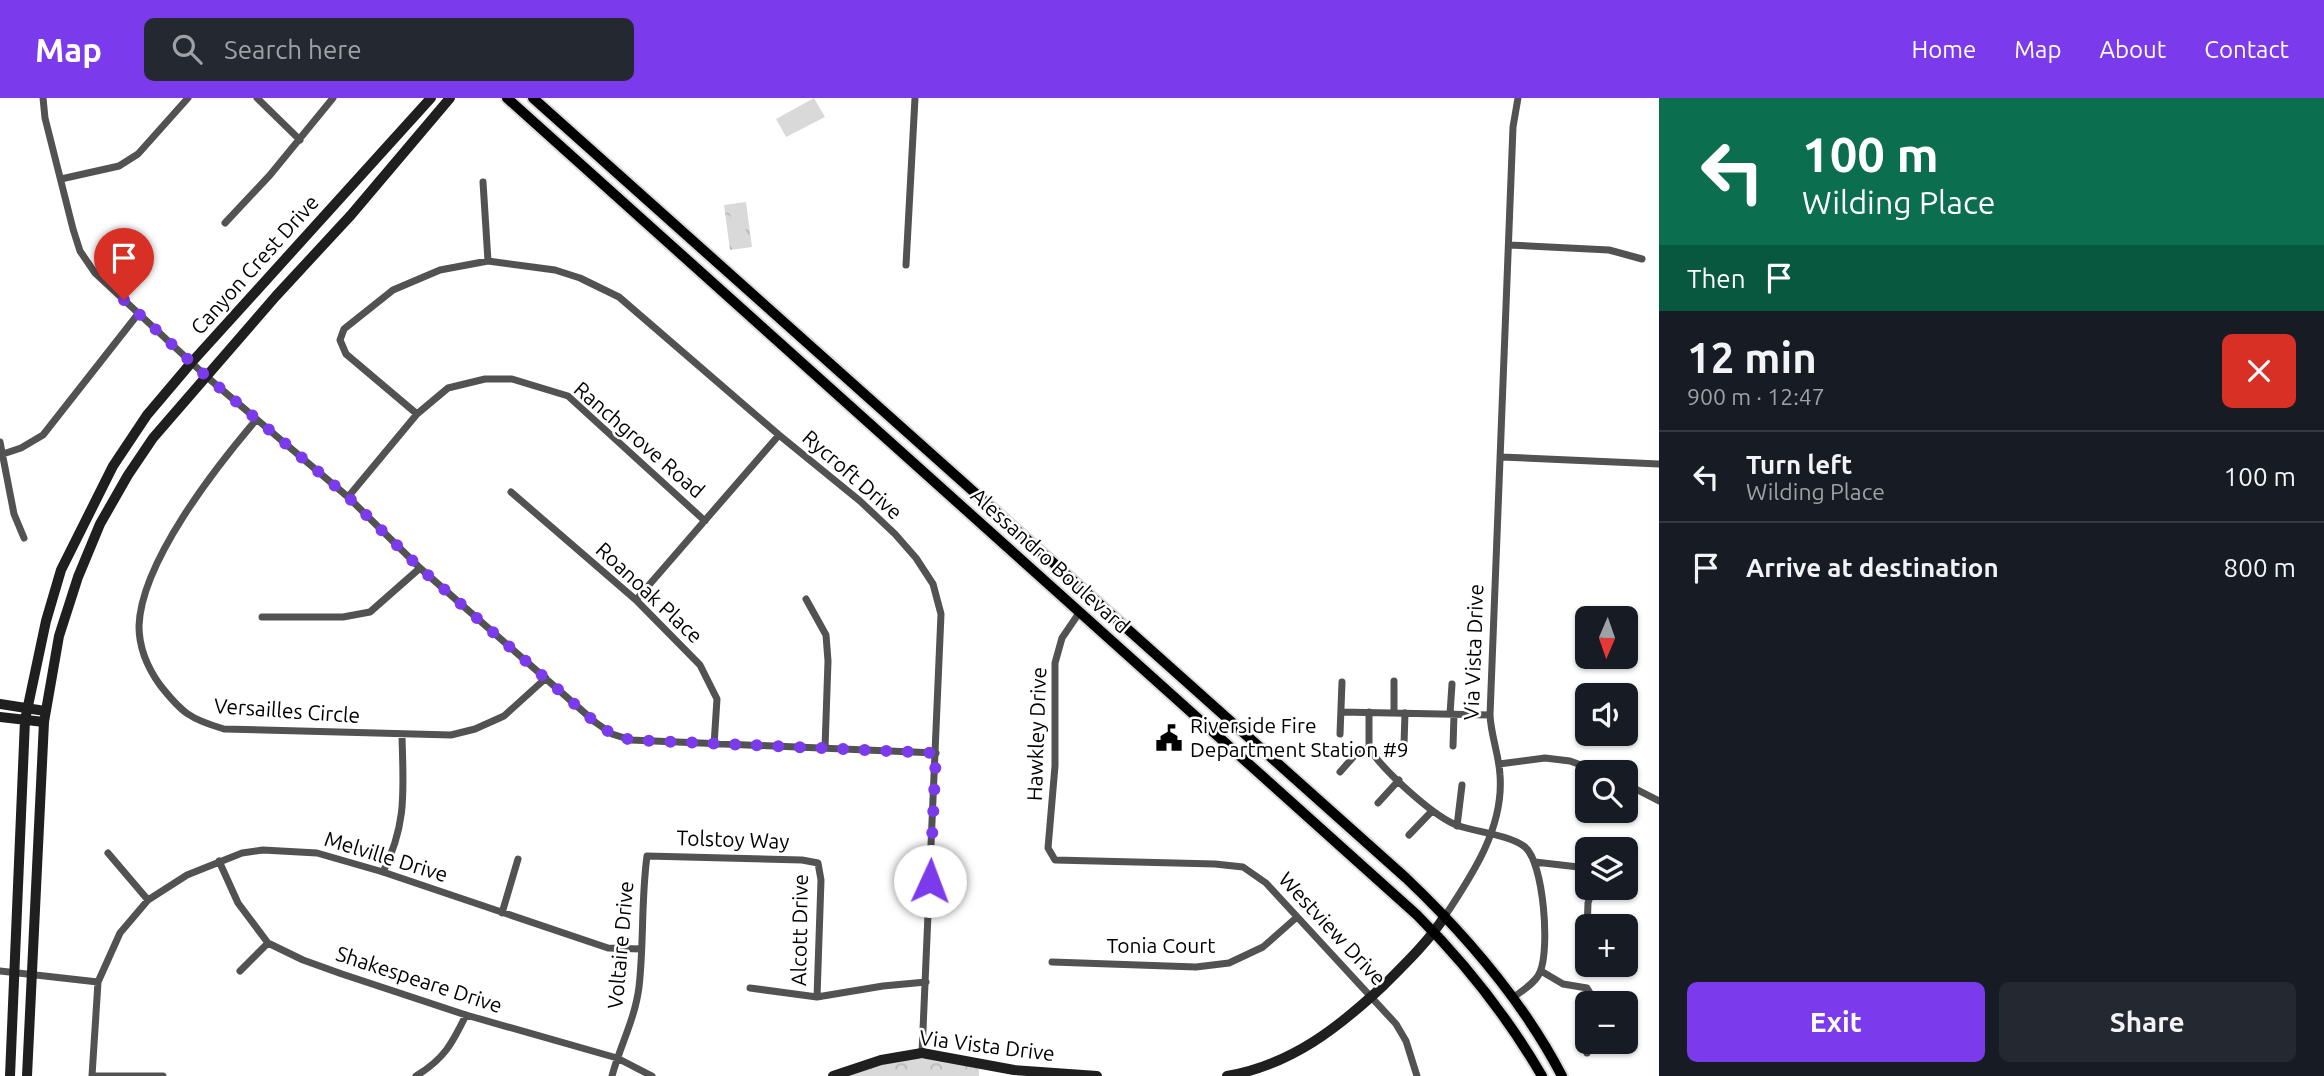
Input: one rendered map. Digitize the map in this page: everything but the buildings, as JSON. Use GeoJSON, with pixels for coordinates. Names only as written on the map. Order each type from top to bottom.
{"type":"FeatureCollection","features":[{"type":"Feature","properties":{"kind":"main road","name":"Canyon Crest Drive"},"geometry":{"type":"LineString","coordinates":[[10,1076],[25,720],[46,621],[61,570],[120,456],[148,415],[191,363],[432,98]]}},
{"type":"Feature","properties":{"kind":"main road","name":"Canyon Crest Drive"},"geometry":{"type":"LineString","coordinates":[[27,1076],[44,716],[59,636],[78,577],[100,524],[153,438],[276,296],[351,215],[450,98]]}},
{"type":"Feature","properties":{"kind":"main road","name":"Alessandro Boulevard"},"geometry":{"type":"LineString","coordinates":[[507,98],[1079,613],[1355,857],[1434,932],[1479,982],[1542,1076]]}},
{"type":"Feature","properties":{"kind":"main road","name":"Alessandro Boulevard"},"geometry":{"type":"LineString","coordinates":[[533,98],[1446,916],[1479,953],[1513,998],[1562,1076]]}},
{"type":"Feature","properties":{"kind":"main road"},"geometry":{"type":"LineString","coordinates":[[0,704],[27,708],[44,716]]}},
{"type":"Feature","properties":{"kind":"main road"},"geometry":{"type":"LineString","coordinates":[[0,717],[25,720],[44,716]]}},
{"type":"Feature","properties":{"kind":"main road","name":"Via Vista Drive"},"geometry":{"type":"LineString","coordinates":[[1227,1076],[1291,1056],[1336,1028],[1407,962],[1446,916]]}},
{"type":"Feature","properties":{"kind":"main road","name":"Via Vista Drive"},"geometry":{"type":"LineString","coordinates":[[833,1076],[881,1060],[922,1054],[1014,1070],[1097,1076]]}},
{"type":"Feature","properties":{"kind":"street"},"geometry":{"type":"LineString","coordinates":[[43,98],[45,118],[80,251],[95,273],[191,363],[348,497],[420,568],[612,734],[631,740],[714,745],[936,753]]}},
{"type":"Feature","properties":{"kind":"street"},"geometry":{"type":"LineString","coordinates":[[61,179],[119,166],[138,154],[188,98]]}},
{"type":"Feature","properties":{"kind":"street"},"geometry":{"type":"LineString","coordinates":[[257,98],[300,140]]}},
{"type":"Feature","properties":{"kind":"street"},"geometry":{"type":"LineString","coordinates":[[225,223],[300,140],[333,98]]}},
{"type":"Feature","properties":{"kind":"street"},"geometry":{"type":"LineString","coordinates":[[906,265],[915,98]]}},
{"type":"Feature","properties":{"kind":"street","name":"Via Vista Drive"},"geometry":{"type":"LineString","coordinates":[[1446,916],[1479,860],[1495,826],[1499,805],[1499,764],[1490,715],[1513,127],[1518,98]]}},
{"type":"Feature","properties":{"kind":"street"},"geometry":{"type":"LineString","coordinates":[[483,182],[488,261]]}},
{"type":"Feature","properties":{"kind":"street"},"geometry":{"type":"LineString","coordinates":[[1509,245],[1609,250],[1642,259]]}},
{"type":"Feature","properties":{"kind":"street","name":"Rycroft Drive"},"geometry":{"type":"LineString","coordinates":[[417,414],[346,354],[340,340],[344,329],[393,290],[440,270],[488,261],[555,270],[580,278],[620,297],[779,435],[860,501],[916,558],[933,584],[941,614],[922,1054]]}},
{"type":"Feature","properties":{"kind":"street"},"geometry":{"type":"LineString","coordinates":[[3,454],[21,449],[43,435],[138,314]]}},
{"type":"Feature","properties":{"kind":"street","name":"Ranchgrove Road"},"geometry":{"type":"LineString","coordinates":[[348,497],[417,414],[448,388],[485,379],[512,379],[568,396],[705,521]]}},
{"type":"Feature","properties":{"kind":"street","name":"Versailles Circle"},"geometry":{"type":"LineString","coordinates":[[256,420],[223,459],[183,516],[149,584],[142,605],[139,627],[142,653],[148,668],[177,707],[196,721],[224,729],[451,735],[475,729],[504,716],[546,678]]}},
{"type":"Feature","properties":{"kind":"street"},"geometry":{"type":"LineString","coordinates":[[636,600],[779,435]]}},
{"type":"Feature","properties":{"kind":"street"},"geometry":{"type":"LineString","coordinates":[[0,442],[14,514],[24,538]]}},
{"type":"Feature","properties":{"kind":"street"},"geometry":{"type":"LineString","coordinates":[[1501,457],[1659,464]]}},
{"type":"Feature","properties":{"kind":"street","name":"Roanoak Place"},"geometry":{"type":"LineString","coordinates":[[511,492],[636,600],[700,666],[717,699],[714,745]]}},
{"type":"Feature","properties":{"kind":"street"},"geometry":{"type":"LineString","coordinates":[[262,617],[343,617],[370,612],[420,568]]}},
{"type":"Feature","properties":{"kind":"street"},"geometry":{"type":"LineString","coordinates":[[806,599],[826,635],[828,661],[825,748]]}},
{"type":"Feature","properties":{"kind":"street","name":"Hawkley Drive"},"geometry":{"type":"LineString","coordinates":[[1055,860],[1048,848],[1055,766],[1055,663],[1062,638],[1079,613]]}},
{"type":"Feature","properties":{"kind":"street"},"geometry":{"type":"LineString","coordinates":[[1394,681],[1394,713]]}},
{"type":"Feature","properties":{"kind":"street"},"geometry":{"type":"LineString","coordinates":[[1340,734],[1342,682]]}},
{"type":"Feature","properties":{"kind":"street"},"geometry":{"type":"LineString","coordinates":[[1452,684],[1453,746]]}},
{"type":"Feature","properties":{"kind":"street"},"geometry":{"type":"LineString","coordinates":[[1341,712],[1490,715]]}},
{"type":"Feature","properties":{"kind":"street"},"geometry":{"type":"LineString","coordinates":[[1369,712],[1369,747],[1376,759],[1432,811],[1457,825],[1523,845],[1535,862],[1544,923],[1541,971],[1537,978],[1513,998]]}},
{"type":"Feature","properties":{"kind":"street"},"geometry":{"type":"LineString","coordinates":[[1404,744],[1405,713]]}},
{"type":"Feature","properties":{"kind":"street"},"geometry":{"type":"LineString","coordinates":[[383,872],[395,848],[404,809],[402,734]]}},
{"type":"Feature","properties":{"kind":"street"},"geometry":{"type":"LineString","coordinates":[[1340,772],[1356,754],[1369,747]]}},
{"type":"Feature","properties":{"kind":"street"},"geometry":{"type":"LineString","coordinates":[[1499,764],[1545,758],[1575,763]]}},
{"type":"Feature","properties":{"kind":"street"},"geometry":{"type":"LineString","coordinates":[[1378,803],[1399,780]]}},
{"type":"Feature","properties":{"kind":"street"},"geometry":{"type":"LineString","coordinates":[[1457,825],[1462,785]]}},
{"type":"Feature","properties":{"kind":"street"},"geometry":{"type":"LineString","coordinates":[[1638,790],[1659,801]]}},
{"type":"Feature","properties":{"kind":"street"},"geometry":{"type":"LineString","coordinates":[[1409,835],[1432,811]]}},
{"type":"Feature","properties":{"kind":"street","name":"Melville Drive"},"geometry":{"type":"LineString","coordinates":[[92,1076],[98,982],[120,933],[148,900],[187,875],[242,853],[288,850],[317,853],[383,872],[608,948],[640,949]]}},
{"type":"Feature","properties":{"kind":"street"},"geometry":{"type":"LineString","coordinates":[[108,853],[148,900]]}},
{"type":"Feature","properties":{"kind":"street","name":"Tolstoy Way"},"geometry":{"type":"LineString","coordinates":[[647,856],[802,860],[818,863]]}},
{"type":"Feature","properties":{"kind":"street","name":"Voltaire Drive"},"geometry":{"type":"LineString","coordinates":[[612,1076],[633,1019],[639,988],[647,856]]}},
{"type":"Feature","properties":{"kind":"street"},"geometry":{"type":"LineString","coordinates":[[502,913],[518,859]]}},
{"type":"Feature","properties":{"kind":"street","name":"Westview Drive"},"geometry":{"type":"LineString","coordinates":[[1055,860],[1242,867],[1266,883],[1396,1024],[1406,1041],[1417,1076]]}},
{"type":"Feature","properties":{"kind":"street","name":"Shakespeare Drive"},"geometry":{"type":"LineString","coordinates":[[219,861],[238,903],[268,943],[303,960],[466,1015],[617,1058],[652,1076]]}},
{"type":"Feature","properties":{"kind":"street"},"geometry":{"type":"LineString","coordinates":[[1535,862],[1575,867]]}},
{"type":"Feature","properties":{"kind":"street","name":"Alcott Drive"},"geometry":{"type":"LineString","coordinates":[[817,997],[821,880],[818,863]]}},
{"type":"Feature","properties":{"kind":"street","name":"Tonia Court"},"geometry":{"type":"LineString","coordinates":[[1052,962],[1196,967],[1229,963],[1263,947],[1297,917]]}},
{"type":"Feature","properties":{"kind":"street"},"geometry":{"type":"LineString","coordinates":[[240,971],[268,943]]}},
{"type":"Feature","properties":{"kind":"street"},"geometry":{"type":"LineString","coordinates":[[0,971],[98,982]]}},
{"type":"Feature","properties":{"kind":"street"},"geometry":{"type":"LineString","coordinates":[[1541,971],[1563,984],[1587,988],[1589,991]]}},
{"type":"Feature","properties":{"kind":"street"},"geometry":{"type":"LineString","coordinates":[[750,988],[817,997],[926,982]]}},
{"type":"Feature","properties":{"kind":"street"},"geometry":{"type":"LineString","coordinates":[[416,1076],[434,1066],[450,1047],[466,1015]]}},
{"type":"Feature","properties":{"kind":"street"},"geometry":{"type":"LineString","coordinates":[[92,1076],[163,1076]]}},
{"type":"Feature","properties":{"kind":"green space"},"geometry":{"type":"Polygon","coordinates":[[[814,98],[825,117],[786,137],[776,119],[814,98]]]}},
{"type":"Feature","properties":{"kind":"green space"},"geometry":{"type":"Polygon","coordinates":[[[746,202],[752,247],[730,250],[724,205],[746,202]]]}},
{"type":"Feature","properties":{"kind":"green space"},"geometry":{"type":"Polygon","coordinates":[[[743,211],[747,240],[733,241],[730,212],[743,211]]]}},
{"type":"Feature","properties":{"kind":"green space"},"geometry":{"type":"Polygon","coordinates":[[[909,1058],[946,1060],[979,1069],[979,1076],[830,1076],[909,1058]]]}},
{"type":"Feature","properties":{"kind":"place","name":"Riverside Fire Department Station #9"},"geometry":{"type":"Point","coordinates":[1169,738]}},
{"type":"Feature","properties":{"kind":"route"},"geometry":{"type":"LineString","coordinates":[[124,300],[207,377],[348,497],[420,568],[612,734],[631,740],[714,745],[936,753],[930,881]]}}]}
